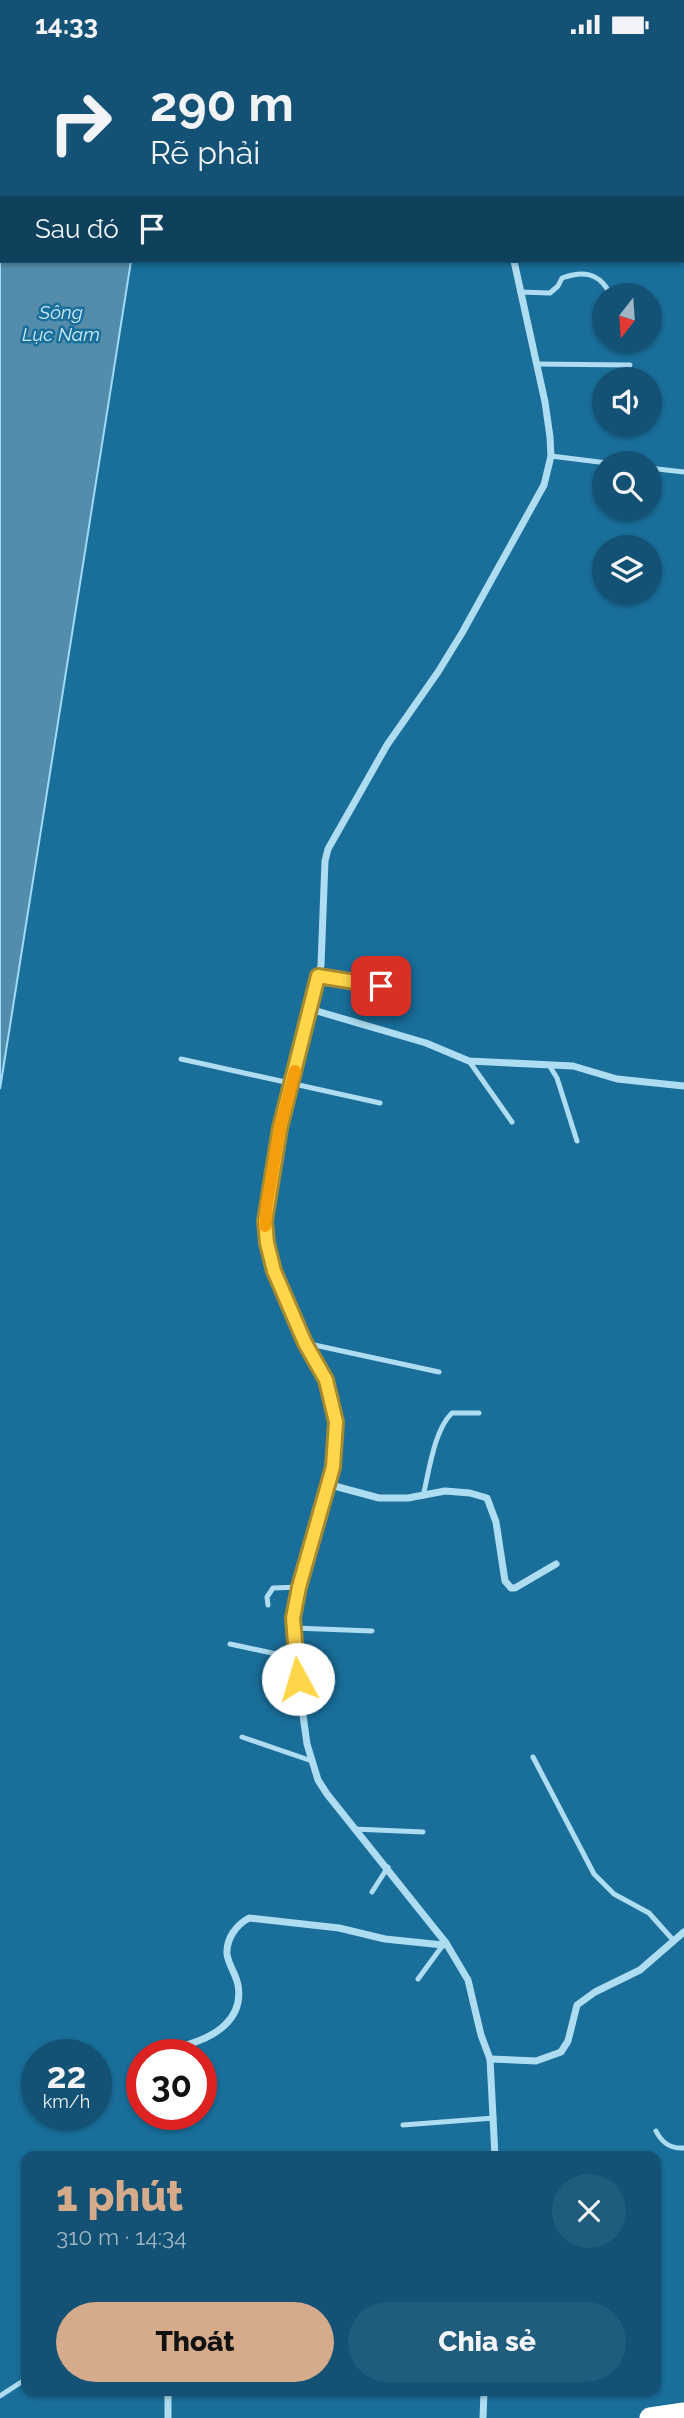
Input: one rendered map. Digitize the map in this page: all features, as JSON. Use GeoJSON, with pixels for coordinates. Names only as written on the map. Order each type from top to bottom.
{"type":"FeatureCollection","features":[{"type":"Feature","properties":{"kind":"highway"},"geometry":{"type":"LineString","coordinates":[[650,2418],[684,2413]]}},
{"type":"Feature","properties":{"kind":"street"},"geometry":{"type":"LineString","coordinates":[[495,2151],[490,2059],[481,2035],[468,1980],[445,1944],[318,1780],[307,1744],[293,1628],[299,1587],[333,1467],[336,1422],[326,1380],[305,1343],[274,1271],[265,1221],[280,1128],[321,965],[325,861],[328,849],[387,745],[431,683],[468,622],[544,485],[551,456],[545,402],[514,263]]}},
{"type":"Feature","properties":{"kind":"street"},"geometry":{"type":"LineString","coordinates":[[310,1009],[426,1043],[469,1061],[573,1066],[629,1081],[684,1086]]}},
{"type":"Feature","properties":{"kind":"street"},"geometry":{"type":"LineString","coordinates":[[327,1484],[379,1498],[408,1499],[445,1491],[470,1493],[487,1498],[496,1522],[505,1581],[511,1588],[556,1564]]}},
{"type":"Feature","properties":{"kind":"street"},"geometry":{"type":"LineString","coordinates":[[200,2039],[215,2033],[232,2019],[238,2009],[237,1983],[227,1956],[228,1943],[235,1929],[249,1918],[339,1928],[385,1939],[445,1944]]}},
{"type":"Feature","properties":{"kind":"street"},"geometry":{"type":"LineString","coordinates":[[490,2059],[536,2061],[561,2052],[568,2041],[577,2005],[595,1992],[640,1970],[684,1932]]}},
{"type":"Feature","properties":{"kind":"street"},"geometry":{"type":"LineString","coordinates":[[168,2418],[170,2396]]}},
{"type":"Feature","properties":{"kind":"street"},"geometry":{"type":"LineString","coordinates":[[483,2418],[484,2396]]}},
{"type":"Feature","properties":{"kind":"lane"},"geometry":{"type":"LineString","coordinates":[[520,292],[550,293],[562,278],[581,275],[595,275],[604,283]]}},
{"type":"Feature","properties":{"kind":"lane"},"geometry":{"type":"LineString","coordinates":[[537,364],[630,365]]}},
{"type":"Feature","properties":{"kind":"lane"},"geometry":{"type":"LineString","coordinates":[[551,456],[592,461]]}},
{"type":"Feature","properties":{"kind":"lane"},"geometry":{"type":"LineString","coordinates":[[662,469],[684,472]]}},
{"type":"Feature","properties":{"kind":"lane"},"geometry":{"type":"LineString","coordinates":[[318,976],[401,990]]}},
{"type":"Feature","properties":{"kind":"lane"},"geometry":{"type":"LineString","coordinates":[[181,1059],[380,1103]]}},
{"type":"Feature","properties":{"kind":"lane"},"geometry":{"type":"LineString","coordinates":[[469,1061],[512,1122]]}},
{"type":"Feature","properties":{"kind":"lane"},"geometry":{"type":"LineString","coordinates":[[549,1065],[557,1078],[577,1141]]}},
{"type":"Feature","properties":{"kind":"lane"},"geometry":{"type":"LineString","coordinates":[[305,1343],[439,1372]]}},
{"type":"Feature","properties":{"kind":"lane"},"geometry":{"type":"LineString","coordinates":[[423,1496],[444,1420],[452,1413],[479,1413]]}},
{"type":"Feature","properties":{"kind":"lane"},"geometry":{"type":"LineString","coordinates":[[268,1605],[267,1597],[273,1588],[299,1587]]}},
{"type":"Feature","properties":{"kind":"lane"},"geometry":{"type":"LineString","coordinates":[[293,1628],[372,1631]]}},
{"type":"Feature","properties":{"kind":"lane"},"geometry":{"type":"LineString","coordinates":[[230,1644],[295,1658]]}},
{"type":"Feature","properties":{"kind":"lane"},"geometry":{"type":"LineString","coordinates":[[243,1737],[312,1761]]}},
{"type":"Feature","properties":{"kind":"lane"},"geometry":{"type":"LineString","coordinates":[[533,1757],[594,1874],[614,1894],[649,1913],[674,1941]]}},
{"type":"Feature","properties":{"kind":"lane"},"geometry":{"type":"LineString","coordinates":[[354,1829],[423,1832]]}},
{"type":"Feature","properties":{"kind":"lane"},"geometry":{"type":"LineString","coordinates":[[373,1892],[387,1867]]}},
{"type":"Feature","properties":{"kind":"lane"},"geometry":{"type":"LineString","coordinates":[[418,1979],[445,1944]]}},
{"type":"Feature","properties":{"kind":"lane"},"geometry":{"type":"LineString","coordinates":[[403,2125],[494,2119]]}},
{"type":"Feature","properties":{"kind":"lane"},"geometry":{"type":"LineString","coordinates":[[656,2131],[661,2141],[667,2145],[684,2148]]}},
{"type":"Feature","properties":{"kind":"lane"},"geometry":{"type":"LineString","coordinates":[[0,2396],[21,2382]]}},
{"type":"Feature","properties":{"kind":"water","name":"Sông Lục Nam"},"geometry":{"type":"Polygon","coordinates":[[[0,263],[131,263],[0,1089],[0,263]]]}},
{"type":"Feature","properties":{"kind":"slow traffic"},"geometry":{"type":"LineString","coordinates":[[265,1226],[280,1128],[295,1071]]}},
{"type":"Feature","properties":{"kind":"route"},"geometry":{"type":"LineString","coordinates":[[298,1679],[293,1618],[299,1587],[333,1467],[337,1439],[336,1422],[326,1380],[305,1343],[274,1271],[267,1243],[267,1204],[280,1128],[318,976],[381,986]]}}]}
